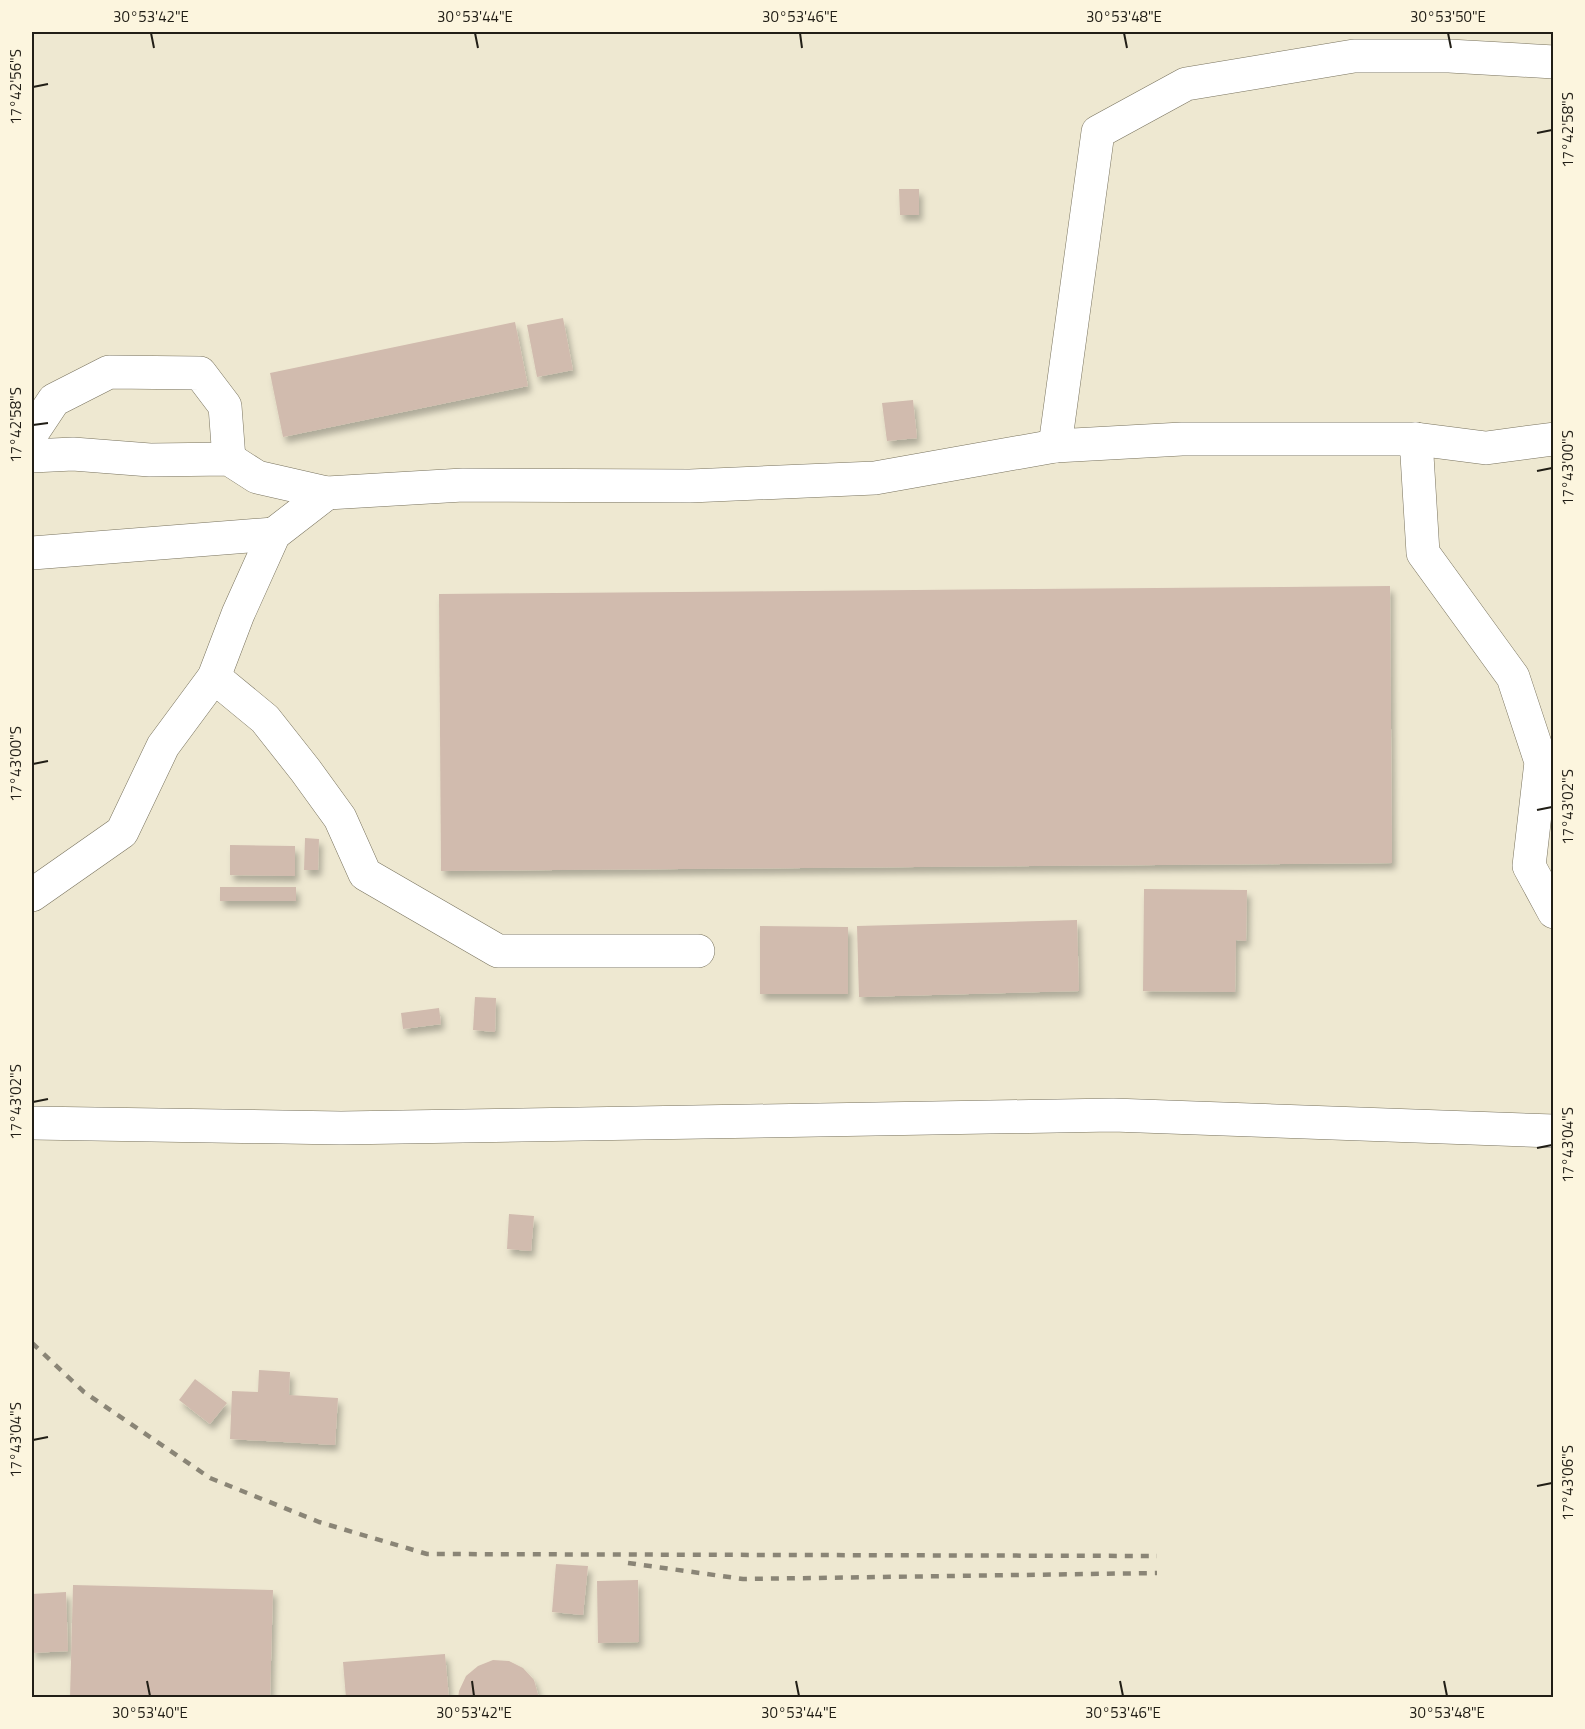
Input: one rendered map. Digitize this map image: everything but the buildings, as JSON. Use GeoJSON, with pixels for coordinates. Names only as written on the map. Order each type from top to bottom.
{"type":"FeatureCollection","features":[{"type":"Feature","properties":{"kind":"street"},"geometry":{"type":"LineString","coordinates":[[1055,446],[1098,132],[1186,84],[1354,56],[1449,56],[1554,62]]}},
{"type":"Feature","properties":{"kind":"street"},"geometry":{"type":"LineString","coordinates":[[32,433],[54,400],[109,372],[200,373],[225,406],[229,459]]}},
{"type":"Feature","properties":{"kind":"street"},"geometry":{"type":"LineString","coordinates":[[32,456],[73,454],[150,460],[229,459],[257,477],[327,493],[463,485],[690,486],[875,478],[1055,446],[1182,439],[1416,439],[1486,448],[1554,439]]}},
{"type":"Feature","properties":{"kind":"street"},"geometry":{"type":"LineString","coordinates":[[1416,439],[1424,553],[1513,677],[1541,762],[1529,866],[1554,912]]}},
{"type":"Feature","properties":{"kind":"street"},"geometry":{"type":"LineString","coordinates":[[32,896],[122,832],[163,746],[214,677],[238,614],[274,534],[327,493]]}},
{"type":"Feature","properties":{"kind":"street"},"geometry":{"type":"LineString","coordinates":[[32,553],[274,534]]}},
{"type":"Feature","properties":{"kind":"street"},"geometry":{"type":"LineString","coordinates":[[214,677],[265,719],[306,771],[340,818],[365,874],[498,951],[698,951]]}},
{"type":"Feature","properties":{"kind":"street"},"geometry":{"type":"LineString","coordinates":[[32,1123],[341,1128],[1113,1115],[1554,1131]]}},
{"type":"Feature","properties":{"kind":"railway"},"geometry":{"type":"LineString","coordinates":[[32,1343],[84,1392],[210,1478],[319,1522],[427,1554],[1157,1556]]}},
{"type":"Feature","properties":{"kind":"railway"},"geometry":{"type":"LineString","coordinates":[[628,1563],[743,1579],[1157,1573]]}}]}
